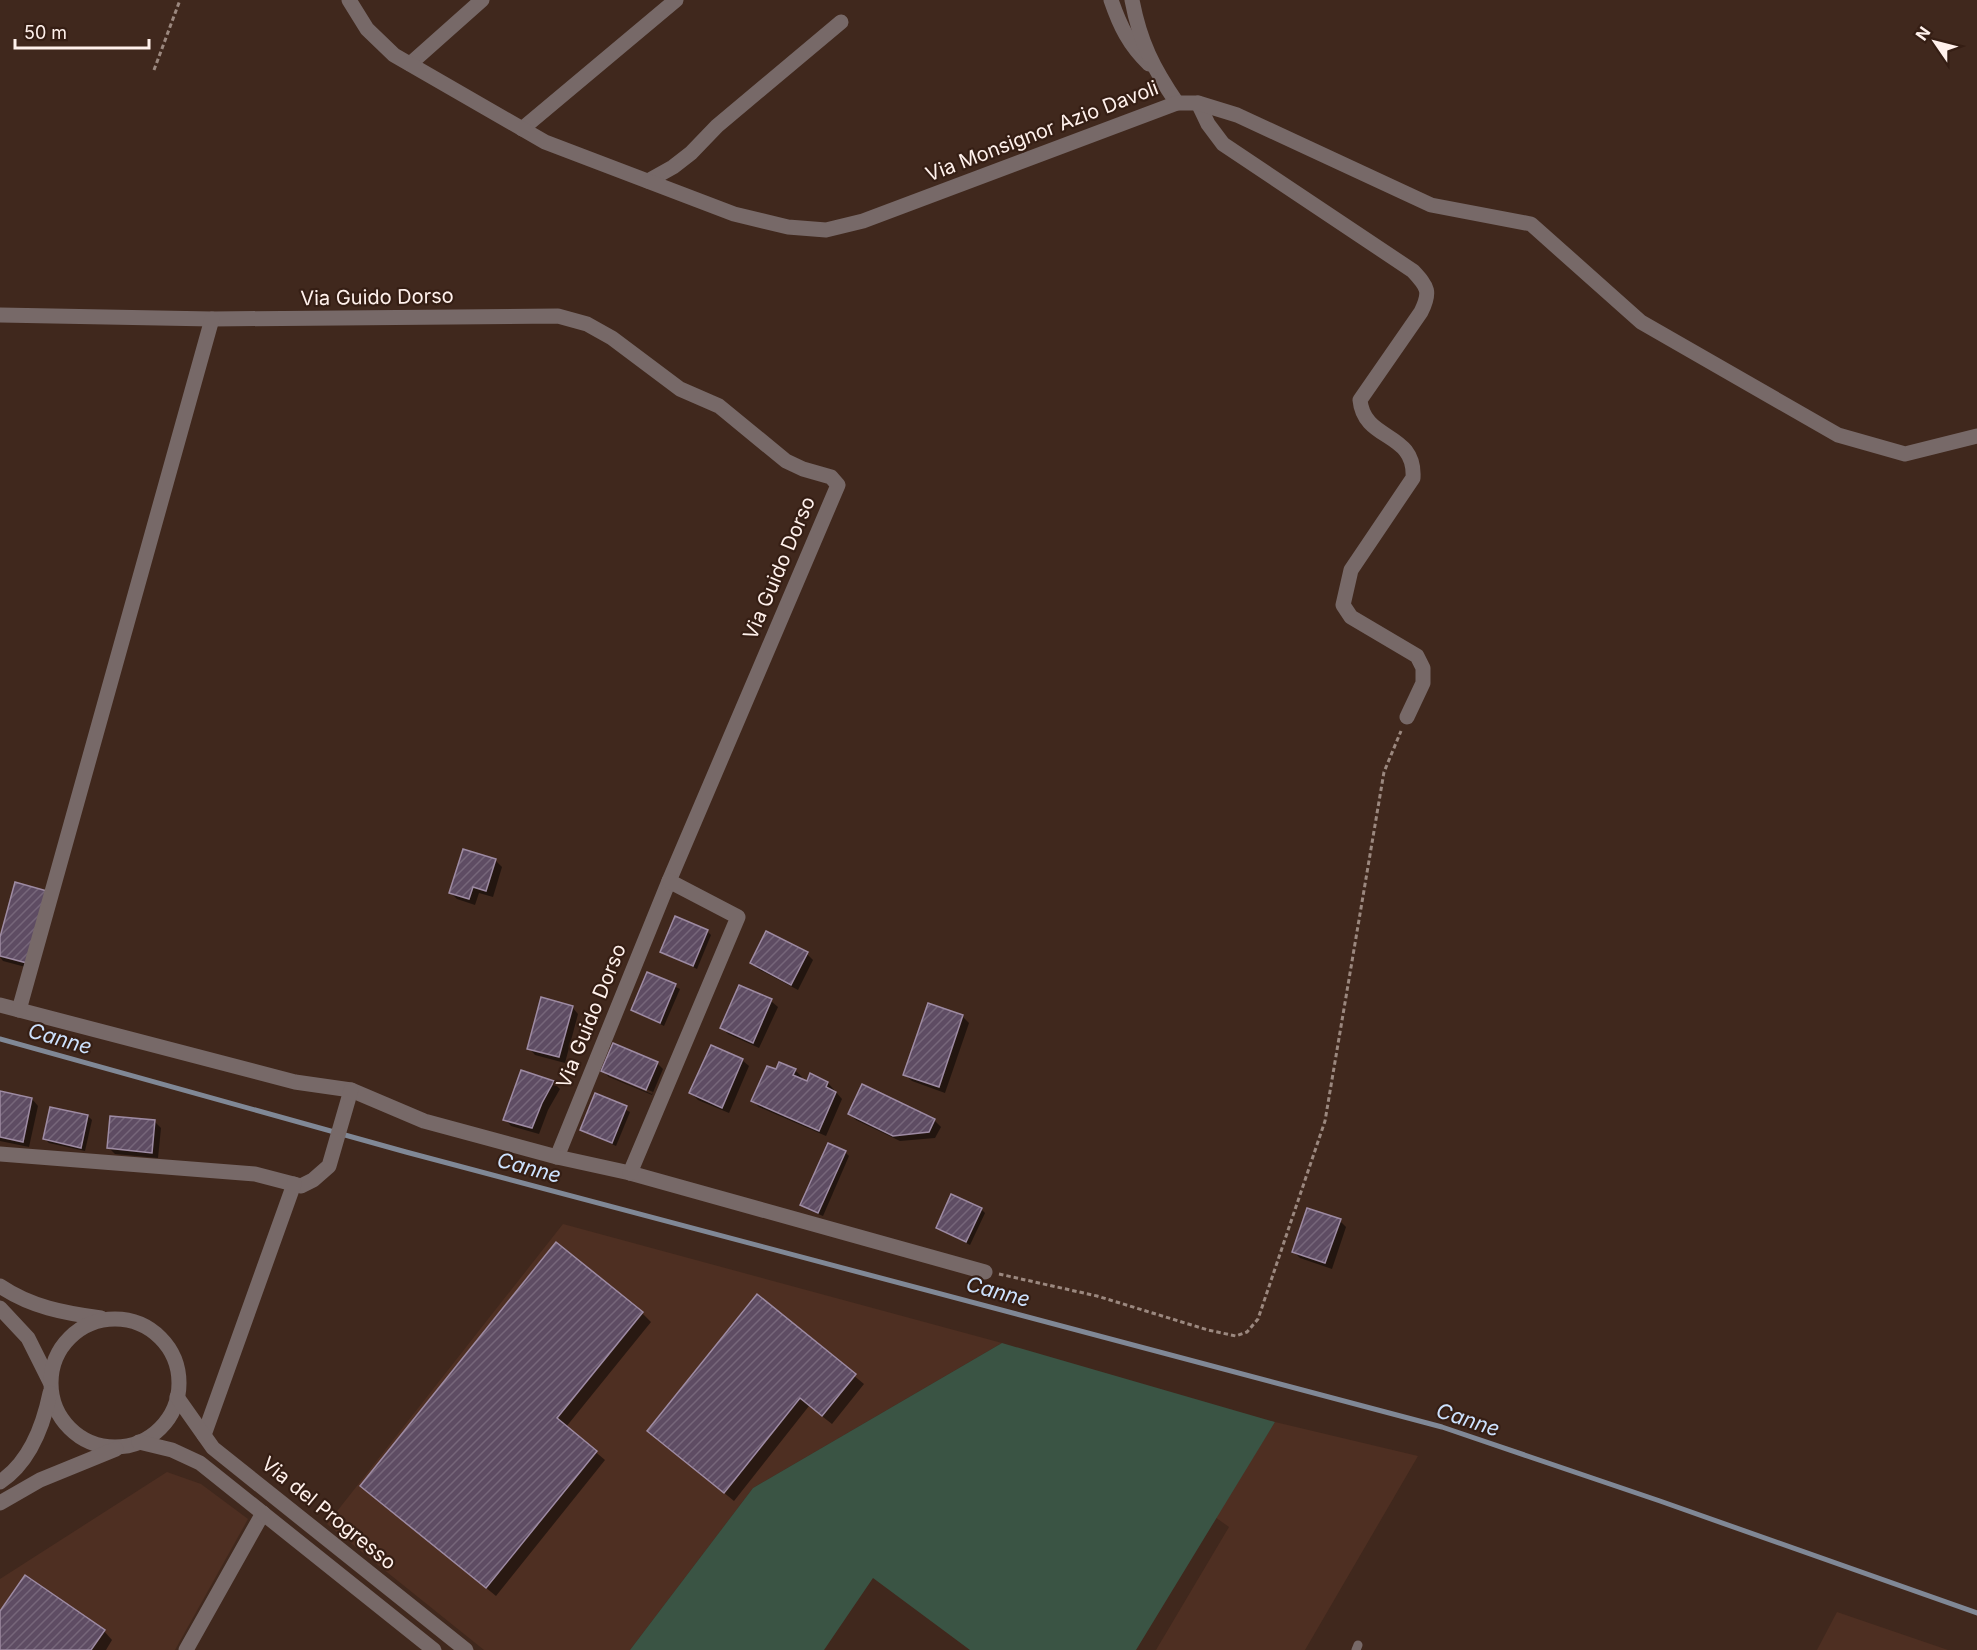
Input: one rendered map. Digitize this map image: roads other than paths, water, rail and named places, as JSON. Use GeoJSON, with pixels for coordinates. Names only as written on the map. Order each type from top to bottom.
{"type":"FeatureCollection","features":[{"type":"Feature","properties":{"kind":"street","name":"Via Monsignor Azio Davoli"},"geometry":{"type":"LineString","coordinates":[[349,0],[367,29],[393,55],[545,142],[734,214],[788,227],[826,230],[864,221],[1176,103],[1198,103],[1237,115],[1431,205],[1531,224],[1641,322],[1838,435],[1905,454],[1977,436]]}},
{"type":"Feature","properties":{"kind":"street"},"geometry":{"type":"LineString","coordinates":[[410,64],[482,0]]}},
{"type":"Feature","properties":{"kind":"street"},"geometry":{"type":"LineString","coordinates":[[522,129],[676,0]]}},
{"type":"Feature","properties":{"kind":"street"},"geometry":{"type":"LineString","coordinates":[[1111,0],[1122,32],[1134,49],[1152,66]]}},
{"type":"Feature","properties":{"kind":"street"},"geometry":{"type":"LineString","coordinates":[[1132,0],[1138,28],[1152,66],[1176,103]]}},
{"type":"Feature","properties":{"kind":"street"},"geometry":{"type":"LineString","coordinates":[[648,181],[673,167],[691,153],[717,126],[841,22]]}},
{"type":"Feature","properties":{"kind":"street"},"geometry":{"type":"LineString","coordinates":[[1198,103],[1208,124],[1224,144],[1413,271],[1425,284],[1428,297],[1421,312],[1360,400],[1361,412],[1371,425],[1407,451],[1414,464],[1413,478],[1351,570],[1343,605],[1351,617],[1417,656],[1424,668],[1423,683],[1407,717]]}},
{"type":"Feature","properties":{"kind":"street","name":"Via Guido Dorso"},"geometry":{"type":"LineString","coordinates":[[0,315],[212,319],[558,316],[587,324],[612,338],[680,389],[720,406],[786,461],[803,469],[831,477],[838,485],[669,881],[557,1157]]}},
{"type":"Feature","properties":{"kind":"street"},"geometry":{"type":"LineString","coordinates":[[19,1010],[212,319]]}},
{"type":"Feature","properties":{"kind":"street"},"geometry":{"type":"LineString","coordinates":[[630,1173],[738,916],[669,881]]}},
{"type":"Feature","properties":{"kind":"street"},"geometry":{"type":"LineString","coordinates":[[0,1005],[295,1082],[351,1090],[424,1121],[557,1157],[630,1173],[985,1272]]}},
{"type":"Feature","properties":{"kind":"street"},"geometry":{"type":"LineString","coordinates":[[0,1154],[255,1174],[301,1186],[313,1180],[329,1166],[351,1090]]}},
{"type":"Feature","properties":{"kind":"street"},"geometry":{"type":"LineString","coordinates":[[204,1435],[294,1184]]}},
{"type":"Feature","properties":{"kind":"street"},"geometry":{"type":"LineString","coordinates":[[0,1286],[16,1297],[51,1310],[128,1320],[147,1327],[162,1340],[173,1357],[179,1377],[177,1397],[169,1416],[156,1431],[139,1442],[122,1446],[40,1480],[0,1503]]}},
{"type":"Feature","properties":{"kind":"street"},"geometry":{"type":"LineString","coordinates":[[0,1308],[28,1338],[51,1388],[57,1410],[68,1426],[93,1442],[122,1446]]}},
{"type":"Feature","properties":{"kind":"street"},"geometry":{"type":"LineString","coordinates":[[4,1479],[28,1453],[38,1434],[51,1388],[53,1366],[61,1349],[73,1334],[89,1324],[107,1319]]}},
{"type":"Feature","properties":{"kind":"street","name":"Via del Progresso"},"geometry":{"type":"LineString","coordinates":[[177,1397],[213,1448],[466,1650]]}},
{"type":"Feature","properties":{"kind":"street","name":"Via del Progresso"},"geometry":{"type":"LineString","coordinates":[[139,1442],[172,1450],[200,1463],[434,1650]]}},
{"type":"Feature","properties":{"kind":"street"},"geometry":{"type":"LineString","coordinates":[[186,1650],[263,1513]]}},
{"type":"Feature","properties":{"kind":"waterway","name":"Canne"},"geometry":{"type":"LineString","coordinates":[[0,1039],[406,1152],[1442,1427],[1977,1613]]}}]}
